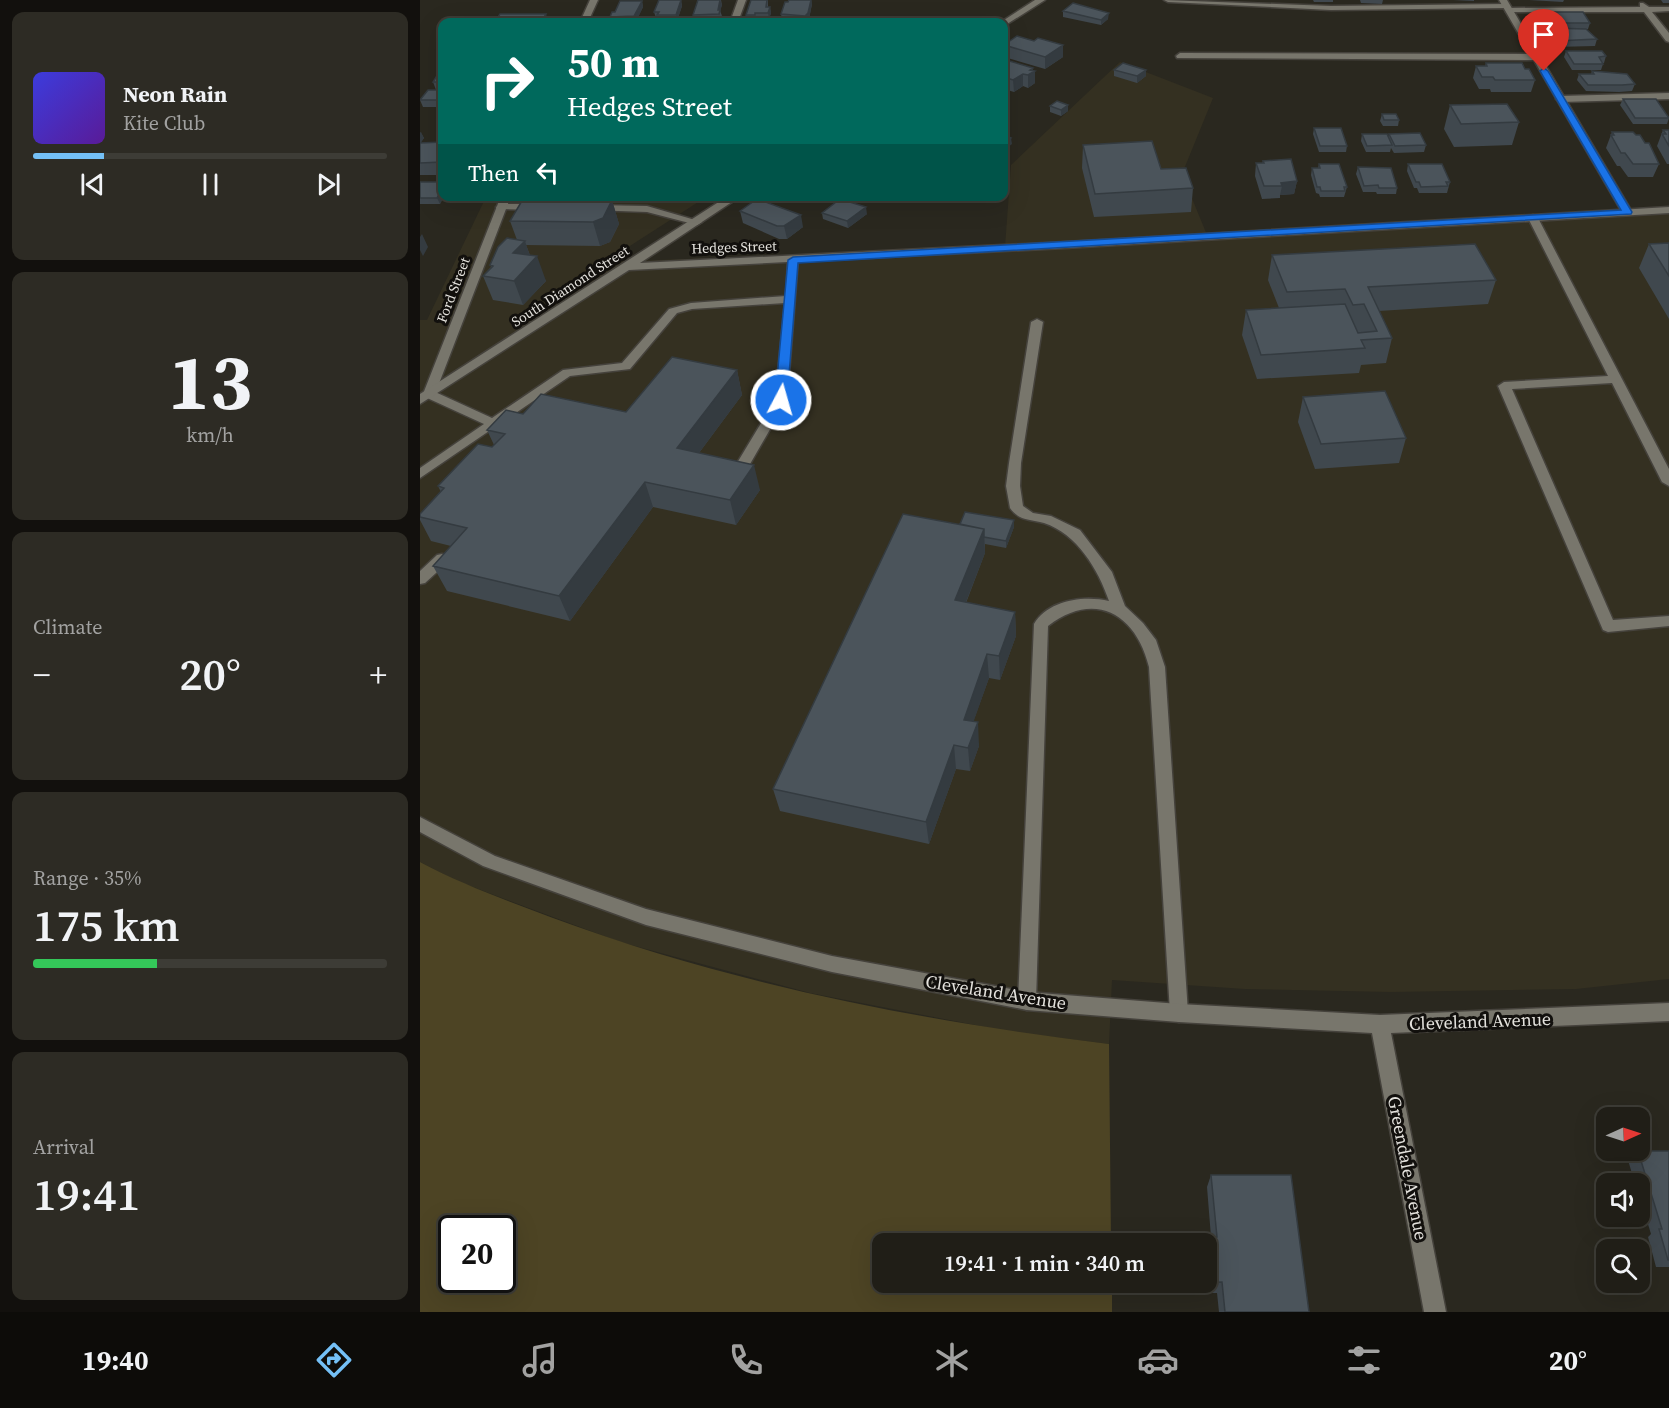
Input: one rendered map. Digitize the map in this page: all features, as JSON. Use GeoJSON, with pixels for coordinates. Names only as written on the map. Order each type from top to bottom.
{"type":"FeatureCollection","features":[{"type":"Feature","properties":{"kind":"street"},"geometry":{"type":"LineString","coordinates":[[586,18],[594,0]]}},
{"type":"Feature","properties":{"kind":"street"},"geometry":{"type":"LineString","coordinates":[[735,18],[742,0]]}},
{"type":"Feature","properties":{"kind":"street"},"geometry":{"type":"LineString","coordinates":[[1008,21],[1041,0]]}},
{"type":"Feature","properties":{"kind":"street"},"geometry":{"type":"LineString","coordinates":[[1168,0],[1331,8],[1506,5],[1669,9]]}},
{"type":"Feature","properties":{"kind":"street"},"geometry":{"type":"LineString","coordinates":[[1640,0],[1669,39]]}},
{"type":"Feature","properties":{"kind":"street"},"geometry":{"type":"LineString","coordinates":[[1506,5],[1627,212]]}},
{"type":"Feature","properties":{"kind":"street"},"geometry":{"type":"LineString","coordinates":[[1180,56],[1536,57]]}},
{"type":"Feature","properties":{"kind":"street"},"geometry":{"type":"LineString","coordinates":[[1561,99],[1669,96]]}},
{"type":"Feature","properties":{"kind":"street","name":"South Diamond Street"},"geometry":{"type":"LineString","coordinates":[[424,397],[728,201]]}},
{"type":"Feature","properties":{"kind":"street"},"geometry":{"type":"LineString","coordinates":[[503,202],[552,207]]}},
{"type":"Feature","properties":{"kind":"street","name":"Ford Street"},"geometry":{"type":"LineString","coordinates":[[424,397],[503,202]]}},
{"type":"Feature","properties":{"kind":"street"},"geometry":{"type":"LineString","coordinates":[[588,208],[647,209],[697,222]]}},
{"type":"Feature","properties":{"kind":"street","name":"Hedges Street"},"geometry":{"type":"LineString","coordinates":[[627,267],[793,260],[1669,210]]}},
{"type":"Feature","properties":{"kind":"street"},"geometry":{"type":"LineString","coordinates":[[1533,218],[1669,482]]}},
{"type":"Feature","properties":{"kind":"street"},"geometry":{"type":"LineString","coordinates":[[741,468],[781,400],[793,260]]}},
{"type":"Feature","properties":{"kind":"street"},"geometry":{"type":"LineString","coordinates":[[420,474],[567,373],[626,366],[673,311],[691,306],[791,299]]}},
{"type":"Feature","properties":{"kind":"street"},"geometry":{"type":"LineString","coordinates":[[1037,322],[1015,463],[1013,486],[1017,508],[1030,517],[1046,519],[1075,533],[1107,576],[1119,609]]}},
{"type":"Feature","properties":{"kind":"street"},"geometry":{"type":"LineString","coordinates":[[1615,379],[1504,386],[1608,626],[1669,621]]}},
{"type":"Feature","properties":{"kind":"street"},"geometry":{"type":"LineString","coordinates":[[424,397],[494,423]]}},
{"type":"Feature","properties":{"kind":"street"},"geometry":{"type":"LineString","coordinates":[[420,579],[442,559]]}},
{"type":"Feature","properties":{"kind":"street"},"geometry":{"type":"LineString","coordinates":[[1027,1001],[1041,624],[1060,608],[1083,602],[1100,603],[1119,609],[1138,627],[1151,644],[1157,667],[1179,1013]]}},
{"type":"Feature","properties":{"kind":"street","name":"Cleveland Avenue"},"geometry":{"type":"LineString","coordinates":[[420,824],[489,861],[646,916],[832,964],[1027,1001],[1179,1013],[1380,1024],[1669,1012]]}},
{"type":"Feature","properties":{"kind":"street","name":"Greendale Avenue"},"geometry":{"type":"LineString","coordinates":[[1380,1024],[1436,1312]]}},
{"type":"Feature","properties":{"kind":"shaded area"},"geometry":{"type":"Polygon","coordinates":[[[1120,62],[1213,98],[1182,174],[1207,235],[1669,207],[1669,979],[1576,989],[1391,992],[1245,989],[1112,980],[1109,1044],[1011,1032],[810,993],[620,942],[454,880],[420,862],[420,320],[427,320],[484,201],[700,201],[605,262],[1005,247],[1011,165],[1120,62]]]}},
{"type":"Feature","properties":{"kind":"shaded area"},"geometry":{"type":"Polygon","coordinates":[[[420,862],[502,899],[553,918],[620,941],[758,981],[827,997],[968,1024],[1109,1044],[1111,1233],[872,1233],[872,1293],[1112,1293],[1112,1312],[420,1312],[420,862]]]}},
{"type":"Feature","properties":{"kind":"building"},"geometry":{"type":"Polygon","coordinates":[[[659,0],[681,0],[676,15],[657,15],[659,12],[654,12],[659,0]]]}},
{"type":"Feature","properties":{"kind":"building"},"geometry":{"type":"Polygon","coordinates":[[[698,0],[720,0],[719,14],[693,15],[698,0]]]}},
{"type":"Feature","properties":{"kind":"building"},"geometry":{"type":"Polygon","coordinates":[[[751,0],[767,0],[766,7],[770,7],[768,13],[746,15],[751,0]]]}},
{"type":"Feature","properties":{"kind":"building"},"geometry":{"type":"Polygon","coordinates":[[[811,0],[808,13],[805,16],[781,14],[785,2],[811,0]]]}},
{"type":"Feature","properties":{"kind":"building"},"geometry":{"type":"Polygon","coordinates":[[[620,1],[642,1],[634,16],[610,17],[620,1]]]}},
{"type":"Feature","properties":{"kind":"building"},"geometry":{"type":"Polygon","coordinates":[[[1073,3],[1109,13],[1101,20],[1063,11],[1073,3]]]}},
{"type":"Feature","properties":{"kind":"building"},"geometry":{"type":"Polygon","coordinates":[[[1543,12],[1583,12],[1590,23],[1547,23],[1543,12]]]}},
{"type":"Feature","properties":{"kind":"building"},"geometry":{"type":"Polygon","coordinates":[[[500,14],[546,14],[544,18],[498,18],[500,14]]]}},
{"type":"Feature","properties":{"kind":"building"},"geometry":{"type":"Polygon","coordinates":[[[1548,28],[1586,29],[1597,39],[1556,41],[1548,28]]]}},
{"type":"Feature","properties":{"kind":"building"},"geometry":{"type":"Polygon","coordinates":[[[1017,36],[1034,41],[1038,38],[1063,45],[1045,57],[1008,46],[1008,42],[1017,36]]]}},
{"type":"Feature","properties":{"kind":"building"},"geometry":{"type":"Polygon","coordinates":[[[1566,51],[1602,51],[1606,56],[1599,57],[1603,64],[1574,64],[1566,51]]]}},
{"type":"Feature","properties":{"kind":"building"},"geometry":{"type":"Polygon","coordinates":[[[1008,61],[1033,68],[1030,70],[1035,71],[1028,75],[1023,74],[1013,80],[1008,78],[1008,61]]]}},
{"type":"Feature","properties":{"kind":"building"},"geometry":{"type":"Polygon","coordinates":[[[1123,63],[1146,70],[1137,76],[1114,70],[1123,63]]]}},
{"type":"Feature","properties":{"kind":"building"},"geometry":{"type":"Polygon","coordinates":[[[1486,63],[1522,63],[1525,69],[1529,69],[1535,80],[1495,80],[1493,77],[1482,77],[1476,66],[1487,66],[1486,63]]]}},
{"type":"Feature","properties":{"kind":"building"},"geometry":{"type":"Polygon","coordinates":[[[1592,71],[1627,74],[1635,84],[1588,85],[1579,74],[1594,74],[1592,71]]]}},
{"type":"Feature","properties":{"kind":"building"},"geometry":{"type":"Polygon","coordinates":[[[428,90],[438,90],[438,100],[420,100],[428,90]]]}},
{"type":"Feature","properties":{"kind":"building"},"geometry":{"type":"Polygon","coordinates":[[[1623,99],[1656,99],[1669,118],[1635,118],[1623,99]]]}},
{"type":"Feature","properties":{"kind":"building"},"geometry":{"type":"Polygon","coordinates":[[[1057,101],[1068,105],[1061,110],[1050,106],[1057,101]]]}},
{"type":"Feature","properties":{"kind":"building"},"geometry":{"type":"Polygon","coordinates":[[[1507,104],[1519,122],[1461,124],[1450,105],[1507,104]]]}},
{"type":"Feature","properties":{"kind":"building"},"geometry":{"type":"Polygon","coordinates":[[[1382,114],[1396,114],[1399,120],[1384,120],[1382,114]]]}},
{"type":"Feature","properties":{"kind":"building"},"geometry":{"type":"Polygon","coordinates":[[[1314,128],[1341,128],[1347,146],[1320,146],[1314,128]]]}},
{"type":"Feature","properties":{"kind":"building"},"geometry":{"type":"Polygon","coordinates":[[[1663,130],[1669,130],[1669,146],[1662,134],[1666,134],[1663,130]]]}},
{"type":"Feature","properties":{"kind":"building"},"geometry":{"type":"Polygon","coordinates":[[[1612,132],[1633,132],[1640,135],[1645,143],[1649,143],[1659,164],[1633,164],[1625,153],[1621,153],[1611,135],[1614,135],[1612,132]]]}},
{"type":"Feature","properties":{"kind":"building"},"geometry":{"type":"Polygon","coordinates":[[[1420,133],[1426,145],[1395,146],[1389,134],[1420,133]]]}},
{"type":"Feature","properties":{"kind":"building"},"geometry":{"type":"Polygon","coordinates":[[[1362,134],[1387,134],[1392,145],[1367,146],[1362,134]]]}},
{"type":"Feature","properties":{"kind":"building"},"geometry":{"type":"Polygon","coordinates":[[[1152,141],[1161,169],[1186,168],[1193,188],[1095,194],[1083,145],[1152,141]]]}},
{"type":"Feature","properties":{"kind":"building"},"geometry":{"type":"Polygon","coordinates":[[[438,142],[438,162],[420,163],[420,143],[438,142]]]}},
{"type":"Feature","properties":{"kind":"building"},"geometry":{"type":"Polygon","coordinates":[[[1291,159],[1297,181],[1281,183],[1282,186],[1264,186],[1256,163],[1291,159]]]}},
{"type":"Feature","properties":{"kind":"building"},"geometry":{"type":"Polygon","coordinates":[[[1319,164],[1339,164],[1347,187],[1344,187],[1345,191],[1321,191],[1320,187],[1317,187],[1312,168],[1320,168],[1319,164]]]}},
{"type":"Feature","properties":{"kind":"building"},"geometry":{"type":"Polygon","coordinates":[[[1408,164],[1442,164],[1450,182],[1446,182],[1448,186],[1421,187],[1419,182],[1416,182],[1408,164]]]}},
{"type":"Feature","properties":{"kind":"building"},"geometry":{"type":"Polygon","coordinates":[[[1358,167],[1391,168],[1397,188],[1379,188],[1378,185],[1364,186],[1358,167]]]}},
{"type":"Feature","properties":{"kind":"building"},"geometry":{"type":"Polygon","coordinates":[[[420,182],[438,182],[437,198],[420,198],[420,182]]]}},
{"type":"Feature","properties":{"kind":"building"},"geometry":{"type":"Polygon","coordinates":[[[522,201],[612,201],[603,218],[593,222],[510,221],[522,201]]]}},
{"type":"Feature","properties":{"kind":"building"},"geometry":{"type":"Polygon","coordinates":[[[754,201],[762,201],[801,215],[784,226],[777,226],[740,211],[754,201]]]}},
{"type":"Feature","properties":{"kind":"building"},"geometry":{"type":"Polygon","coordinates":[[[837,201],[846,201],[866,207],[847,221],[822,213],[837,201]]]}},
{"type":"Feature","properties":{"kind":"building"},"geometry":{"type":"Polygon","coordinates":[[[507,238],[525,241],[513,253],[537,256],[514,281],[483,276],[493,266],[490,265],[498,247],[507,238]]]}},
{"type":"Feature","properties":{"kind":"building"},"geometry":{"type":"Polygon","coordinates":[[[1669,243],[1669,276],[1649,244],[1669,243]]]}},
{"type":"Feature","properties":{"kind":"building"},"geometry":{"type":"Polygon","coordinates":[[[1475,244],[1496,280],[1368,287],[1392,338],[1361,340],[1365,348],[1261,355],[1246,310],[1345,304],[1358,333],[1377,331],[1364,304],[1353,305],[1345,289],[1287,292],[1272,255],[1475,244]]]}},
{"type":"Feature","properties":{"kind":"building"},"geometry":{"type":"Polygon","coordinates":[[[672,357],[737,370],[677,448],[754,465],[730,500],[645,482],[559,596],[433,566],[467,528],[420,517],[420,514],[444,488],[438,486],[478,444],[492,447],[505,434],[487,430],[506,410],[523,414],[541,394],[626,412],[672,357]]]}},
{"type":"Feature","properties":{"kind":"building"},"geometry":{"type":"Polygon","coordinates":[[[1385,391],[1406,438],[1321,444],[1303,397],[1385,391]]]}},
{"type":"Feature","properties":{"kind":"building"},"geometry":{"type":"Polygon","coordinates":[[[965,512],[1014,520],[1006,541],[984,537],[984,529],[960,524],[965,512]]]}},
{"type":"Feature","properties":{"kind":"building"},"geometry":{"type":"Polygon","coordinates":[[[903,514],[984,529],[955,600],[1015,612],[999,656],[987,654],[964,720],[978,722],[968,748],[954,745],[926,822],[773,789],[903,514]]]}},
{"type":"Feature","properties":{"kind":"building"},"geometry":{"type":"Polygon","coordinates":[[[1650,1151],[1669,1151],[1669,1260],[1650,1190],[1650,1173],[1645,1173],[1641,1161],[1650,1161],[1650,1151]]]}},
{"type":"Feature","properties":{"kind":"building"},"geometry":{"type":"Polygon","coordinates":[[[1211,1175],[1291,1175],[1309,1312],[1225,1312],[1222,1282],[1217,1282],[1217,1233],[1211,1175]]]}},
{"type":"Feature","properties":{"kind":"route"},"geometry":{"type":"LineString","coordinates":[[781,400],[793,260],[1627,212],[1544,71]]}}]}
